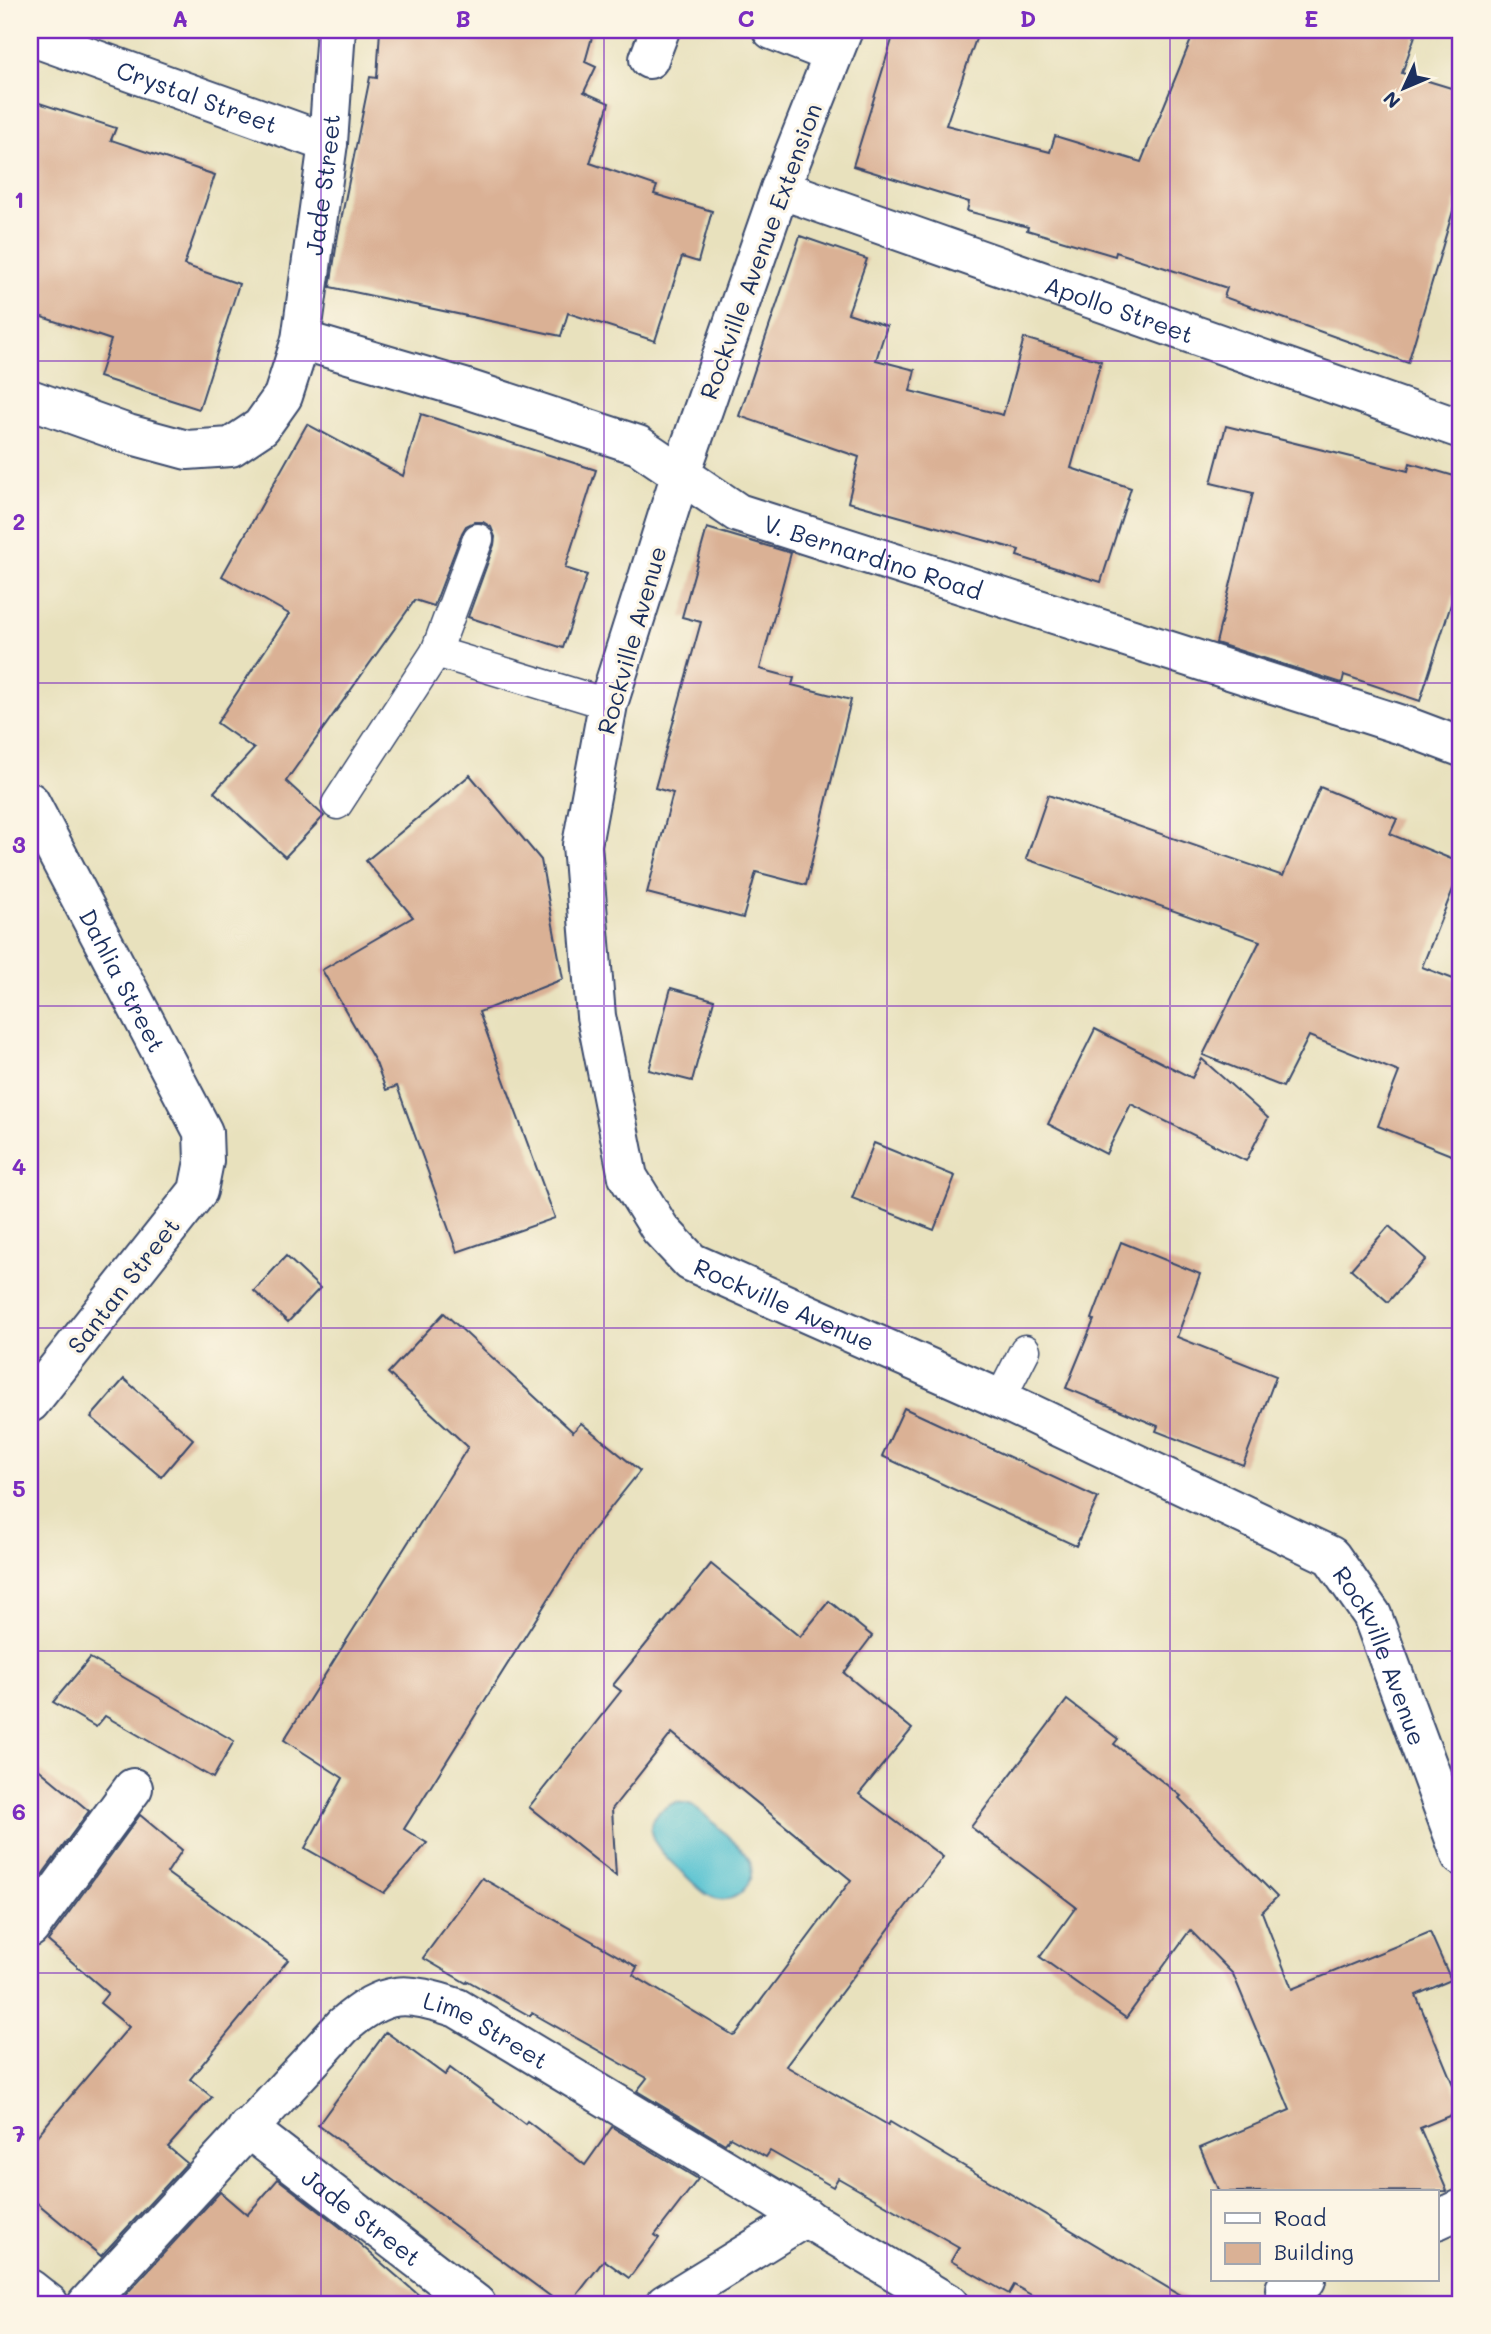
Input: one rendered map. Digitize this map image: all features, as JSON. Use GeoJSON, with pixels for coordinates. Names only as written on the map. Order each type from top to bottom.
{"type":"FeatureCollection","features":[{"type":"Feature","properties":{"kind":"street","name":"Jade Street"},"geometry":{"type":"LineString","coordinates":[[30,398],[128,434],[187,450],[230,447],[261,428],[283,396],[301,340],[328,143],[336,30]]}},
{"type":"Feature","properties":{"kind":"street"},"geometry":{"type":"LineString","coordinates":[[772,30],[838,42]]}},
{"type":"Feature","properties":{"kind":"street","name":"Crystal Street"},"geometry":{"type":"LineString","coordinates":[[30,36],[328,143]]}},
{"type":"Feature","properties":{"kind":"street","name":"Rockville Avenue Extension"},"geometry":{"type":"LineString","coordinates":[[681,473],[780,189],[838,42]]}},
{"type":"Feature","properties":{"kind":"street","name":"Apollo Street"},"geometry":{"type":"LineString","coordinates":[[780,189],[1461,429]]}},
{"type":"Feature","properties":{"kind":"street","name":"V. Bernardino Road"},"geometry":{"type":"LineString","coordinates":[[301,340],[464,388],[638,445],[738,513],[1408,727],[1461,747]]}},
{"type":"Feature","properties":{"kind":"street","name":"Rockville Avenue"},"geometry":{"type":"LineString","coordinates":[[681,473],[608,704],[582,845],[596,1016],[628,1177],[660,1229],[691,1262],[1000,1399],[1331,1556],[1372,1615],[1461,1856]]}},
{"type":"Feature","properties":{"kind":"street","name":"Dahlia Street"},"geometry":{"type":"LineString","coordinates":[[30,802],[203,1132],[204,1161]]}},
{"type":"Feature","properties":{"kind":"street","name":"Santan Street"},"geometry":{"type":"LineString","coordinates":[[30,1403],[198,1191],[204,1161]]}},
{"type":"Feature","properties":{"kind":"street"},"geometry":{"type":"LineString","coordinates":[[30,1928],[133,1788]]}},
{"type":"Feature","properties":{"kind":"street","name":"Lime Street"},"geometry":{"type":"LineString","coordinates":[[87,2304],[343,2026],[365,2007],[394,1996],[420,1996],[457,2008],[949,2304]]}},
{"type":"Feature","properties":{"kind":"street","name":"Jade Street"},"geometry":{"type":"LineString","coordinates":[[247,2128],[476,2304]]}},
{"type":"Feature","properties":{"kind":"street"},"geometry":{"type":"LineString","coordinates":[[1438,2220],[1461,2209]]}},
{"type":"Feature","properties":{"kind":"street"},"geometry":{"type":"LineString","coordinates":[[665,2304],[806,2217]]}},
{"type":"Feature","properties":{"kind":"street"},"geometry":{"type":"LineString","coordinates":[[30,2289],[49,2304]]}},
{"type":"Feature","properties":{"kind":"lane"},"geometry":{"type":"LineString","coordinates":[[337,804],[436,652],[478,539]]}},
{"type":"Feature","properties":{"kind":"lane"},"geometry":{"type":"LineString","coordinates":[[436,652],[608,704]]}},
{"type":"Feature","properties":{"kind":"lane"},"geometry":{"type":"LineString","coordinates":[[1000,1399],[1025,1350]]}},
{"type":"Feature","properties":{"kind":"water"},"geometry":{"type":"Polygon","coordinates":[[[676,1802],[690,1804],[697,1809],[732,1840],[750,1861],[751,1877],[739,1894],[724,1899],[709,1896],[658,1847],[651,1828],[653,1819],[676,1802]]]}},
{"type":"Feature","properties":{"kind":"building"},"geometry":{"type":"Polygon","coordinates":[[[380,30],[594,30],[585,62],[596,67],[584,92],[609,103],[590,163],[657,186],[654,194],[712,211],[698,262],[682,257],[655,341],[568,313],[561,336],[330,287],[370,77],[377,78],[380,30]]]}},
{"type":"Feature","properties":{"kind":"building"},"geometry":{"type":"Polygon","coordinates":[[[895,30],[979,30],[946,125],[1050,152],[1055,136],[1141,162],[1195,30],[1417,30],[1402,73],[1461,91],[1461,184],[1408,363],[1224,297],[1227,288],[1116,252],[1115,256],[1027,230],[1028,227],[967,211],[969,202],[853,166],[895,30]]]}},
{"type":"Feature","properties":{"kind":"building"},"geometry":{"type":"Polygon","coordinates":[[[30,100],[116,128],[111,140],[215,175],[184,265],[239,284],[199,409],[99,377],[111,340],[30,313],[30,100]]]}},
{"type":"Feature","properties":{"kind":"building"},"geometry":{"type":"Polygon","coordinates":[[[800,236],[867,259],[848,313],[887,326],[876,360],[915,370],[910,391],[1003,415],[1024,338],[1101,361],[1071,468],[1131,488],[1101,582],[1017,556],[1019,550],[848,502],[859,457],[739,416],[800,236]]]}},
{"type":"Feature","properties":{"kind":"building"},"geometry":{"type":"Polygon","coordinates":[[[421,414],[596,470],[565,568],[587,575],[563,648],[468,617],[495,537],[491,527],[483,522],[466,526],[434,606],[415,600],[286,781],[324,816],[285,857],[214,792],[254,749],[217,723],[289,614],[222,576],[307,424],[403,476],[421,414]]]}},
{"type":"Feature","properties":{"kind":"building"},"geometry":{"type":"Polygon","coordinates":[[[1226,426],[1408,471],[1410,463],[1461,478],[1461,597],[1454,595],[1420,701],[1344,675],[1342,683],[1216,643],[1253,493],[1211,483],[1226,426]]]}},
{"type":"Feature","properties":{"kind":"building"},"geometry":{"type":"Polygon","coordinates":[[[707,528],[791,553],[760,669],[794,678],[792,685],[851,700],[806,885],[756,872],[743,918],[647,893],[673,793],[655,788],[701,622],[682,617],[707,528]]]}},
{"type":"Feature","properties":{"kind":"building"},"geometry":{"type":"Polygon","coordinates":[[[470,775],[541,860],[563,979],[479,1012],[555,1218],[457,1252],[397,1086],[386,1090],[376,1063],[322,970],[413,917],[366,861],[470,775]]]}},
{"type":"Feature","properties":{"kind":"building"},"geometry":{"type":"Polygon","coordinates":[[[1320,787],[1397,819],[1390,834],[1461,863],[1461,869],[1422,967],[1461,982],[1461,1159],[1378,1126],[1399,1072],[1309,1036],[1283,1087],[1203,1055],[1260,941],[1026,859],[1048,795],[1283,876],[1320,787]]]}},
{"type":"Feature","properties":{"kind":"building"},"geometry":{"type":"Polygon","coordinates":[[[671,988],[714,1000],[692,1081],[649,1070],[671,988]]]}},
{"type":"Feature","properties":{"kind":"building"},"geometry":{"type":"Polygon","coordinates":[[[1095,1029],[1192,1078],[1202,1059],[1268,1118],[1246,1161],[1131,1104],[1106,1154],[1048,1124],[1095,1029]]]}},
{"type":"Feature","properties":{"kind":"building"},"geometry":{"type":"Polygon","coordinates":[[[874,1143],[955,1176],[934,1230],[852,1198],[874,1143]]]}},
{"type":"Feature","properties":{"kind":"building"},"geometry":{"type":"Polygon","coordinates":[[[1389,1226],[1426,1259],[1388,1302],[1351,1269],[1389,1226]]]}},
{"type":"Feature","properties":{"kind":"building"},"geometry":{"type":"Polygon","coordinates":[[[1121,1242],[1200,1274],[1177,1337],[1276,1376],[1243,1465],[1156,1431],[1158,1426],[1066,1388],[1094,1320],[1092,1319],[1121,1242]]]}},
{"type":"Feature","properties":{"kind":"building"},"geometry":{"type":"Polygon","coordinates":[[[286,1256],[320,1288],[288,1322],[254,1291],[286,1256]]]}},
{"type":"Feature","properties":{"kind":"building"},"geometry":{"type":"Polygon","coordinates":[[[444,1313],[573,1432],[581,1423],[640,1471],[588,1536],[404,1829],[427,1843],[384,1893],[305,1848],[343,1778],[284,1740],[468,1447],[388,1373],[444,1313]]]}},
{"type":"Feature","properties":{"kind":"building"},"geometry":{"type":"Polygon","coordinates":[[[124,1379],[193,1439],[161,1477],[91,1417],[124,1379]]]}},
{"type":"Feature","properties":{"kind":"building"},"geometry":{"type":"Polygon","coordinates":[[[904,1408],[1098,1498],[1076,1546],[882,1456],[904,1408]]]}},
{"type":"Feature","properties":{"kind":"building"},"geometry":{"type":"Polygon","coordinates":[[[711,1564],[800,1637],[829,1601],[872,1636],[844,1673],[912,1729],[859,1794],[943,1857],[786,2066],[888,2125],[890,2122],[1195,2304],[1047,2304],[1014,2285],[1009,2294],[951,2261],[959,2247],[838,2178],[833,2187],[770,2151],[766,2157],[730,2137],[725,2144],[637,2091],[647,2078],[532,2013],[530,2016],[423,1958],[482,1878],[637,1967],[633,1975],[733,2035],[851,1880],[672,1733],[612,1809],[616,1876],[529,1807],[621,1691],[613,1685],[711,1564]]]}},
{"type":"Feature","properties":{"kind":"building"},"geometry":{"type":"Polygon","coordinates":[[[90,1658],[234,1741],[213,1778],[105,1716],[96,1727],[53,1702],[90,1658]]]}},
{"type":"Feature","properties":{"kind":"building"},"geometry":{"type":"Polygon","coordinates":[[[1067,1700],[1118,1739],[1114,1744],[1181,1796],[1179,1798],[1277,1897],[1262,1912],[1292,1989],[1430,1932],[1451,1980],[1416,1995],[1461,2104],[1461,2111],[1420,2128],[1447,2191],[1218,2190],[1200,2148],[1290,2110],[1233,1974],[1190,1930],[1126,2018],[1040,1957],[1076,1907],[971,1827],[1067,1700]]]}},
{"type":"Feature","properties":{"kind":"building"},"geometry":{"type":"Polygon","coordinates":[[[30,1762],[89,1811],[30,1891],[30,1762]]]}},
{"type":"Feature","properties":{"kind":"building"},"geometry":{"type":"Polygon","coordinates":[[[140,1815],[182,1850],[167,1873],[288,1960],[190,2079],[212,2097],[168,2147],[187,2163],[101,2256],[30,2197],[30,2144],[129,2027],[100,2003],[108,1993],[48,1941],[140,1815]]]}},
{"type":"Feature","properties":{"kind":"building"},"geometry":{"type":"Polygon","coordinates":[[[386,2032],[445,2075],[450,2068],[585,2165],[612,2127],[698,2179],[655,2235],[659,2238],[629,2278],[604,2260],[570,2304],[561,2304],[318,2125],[386,2032]]]}},
{"type":"Feature","properties":{"kind":"building"},"geometry":{"type":"Polygon","coordinates":[[[278,2179],[340,2227],[429,2304],[117,2304],[220,2192],[247,2215],[278,2179]]]}}]}
